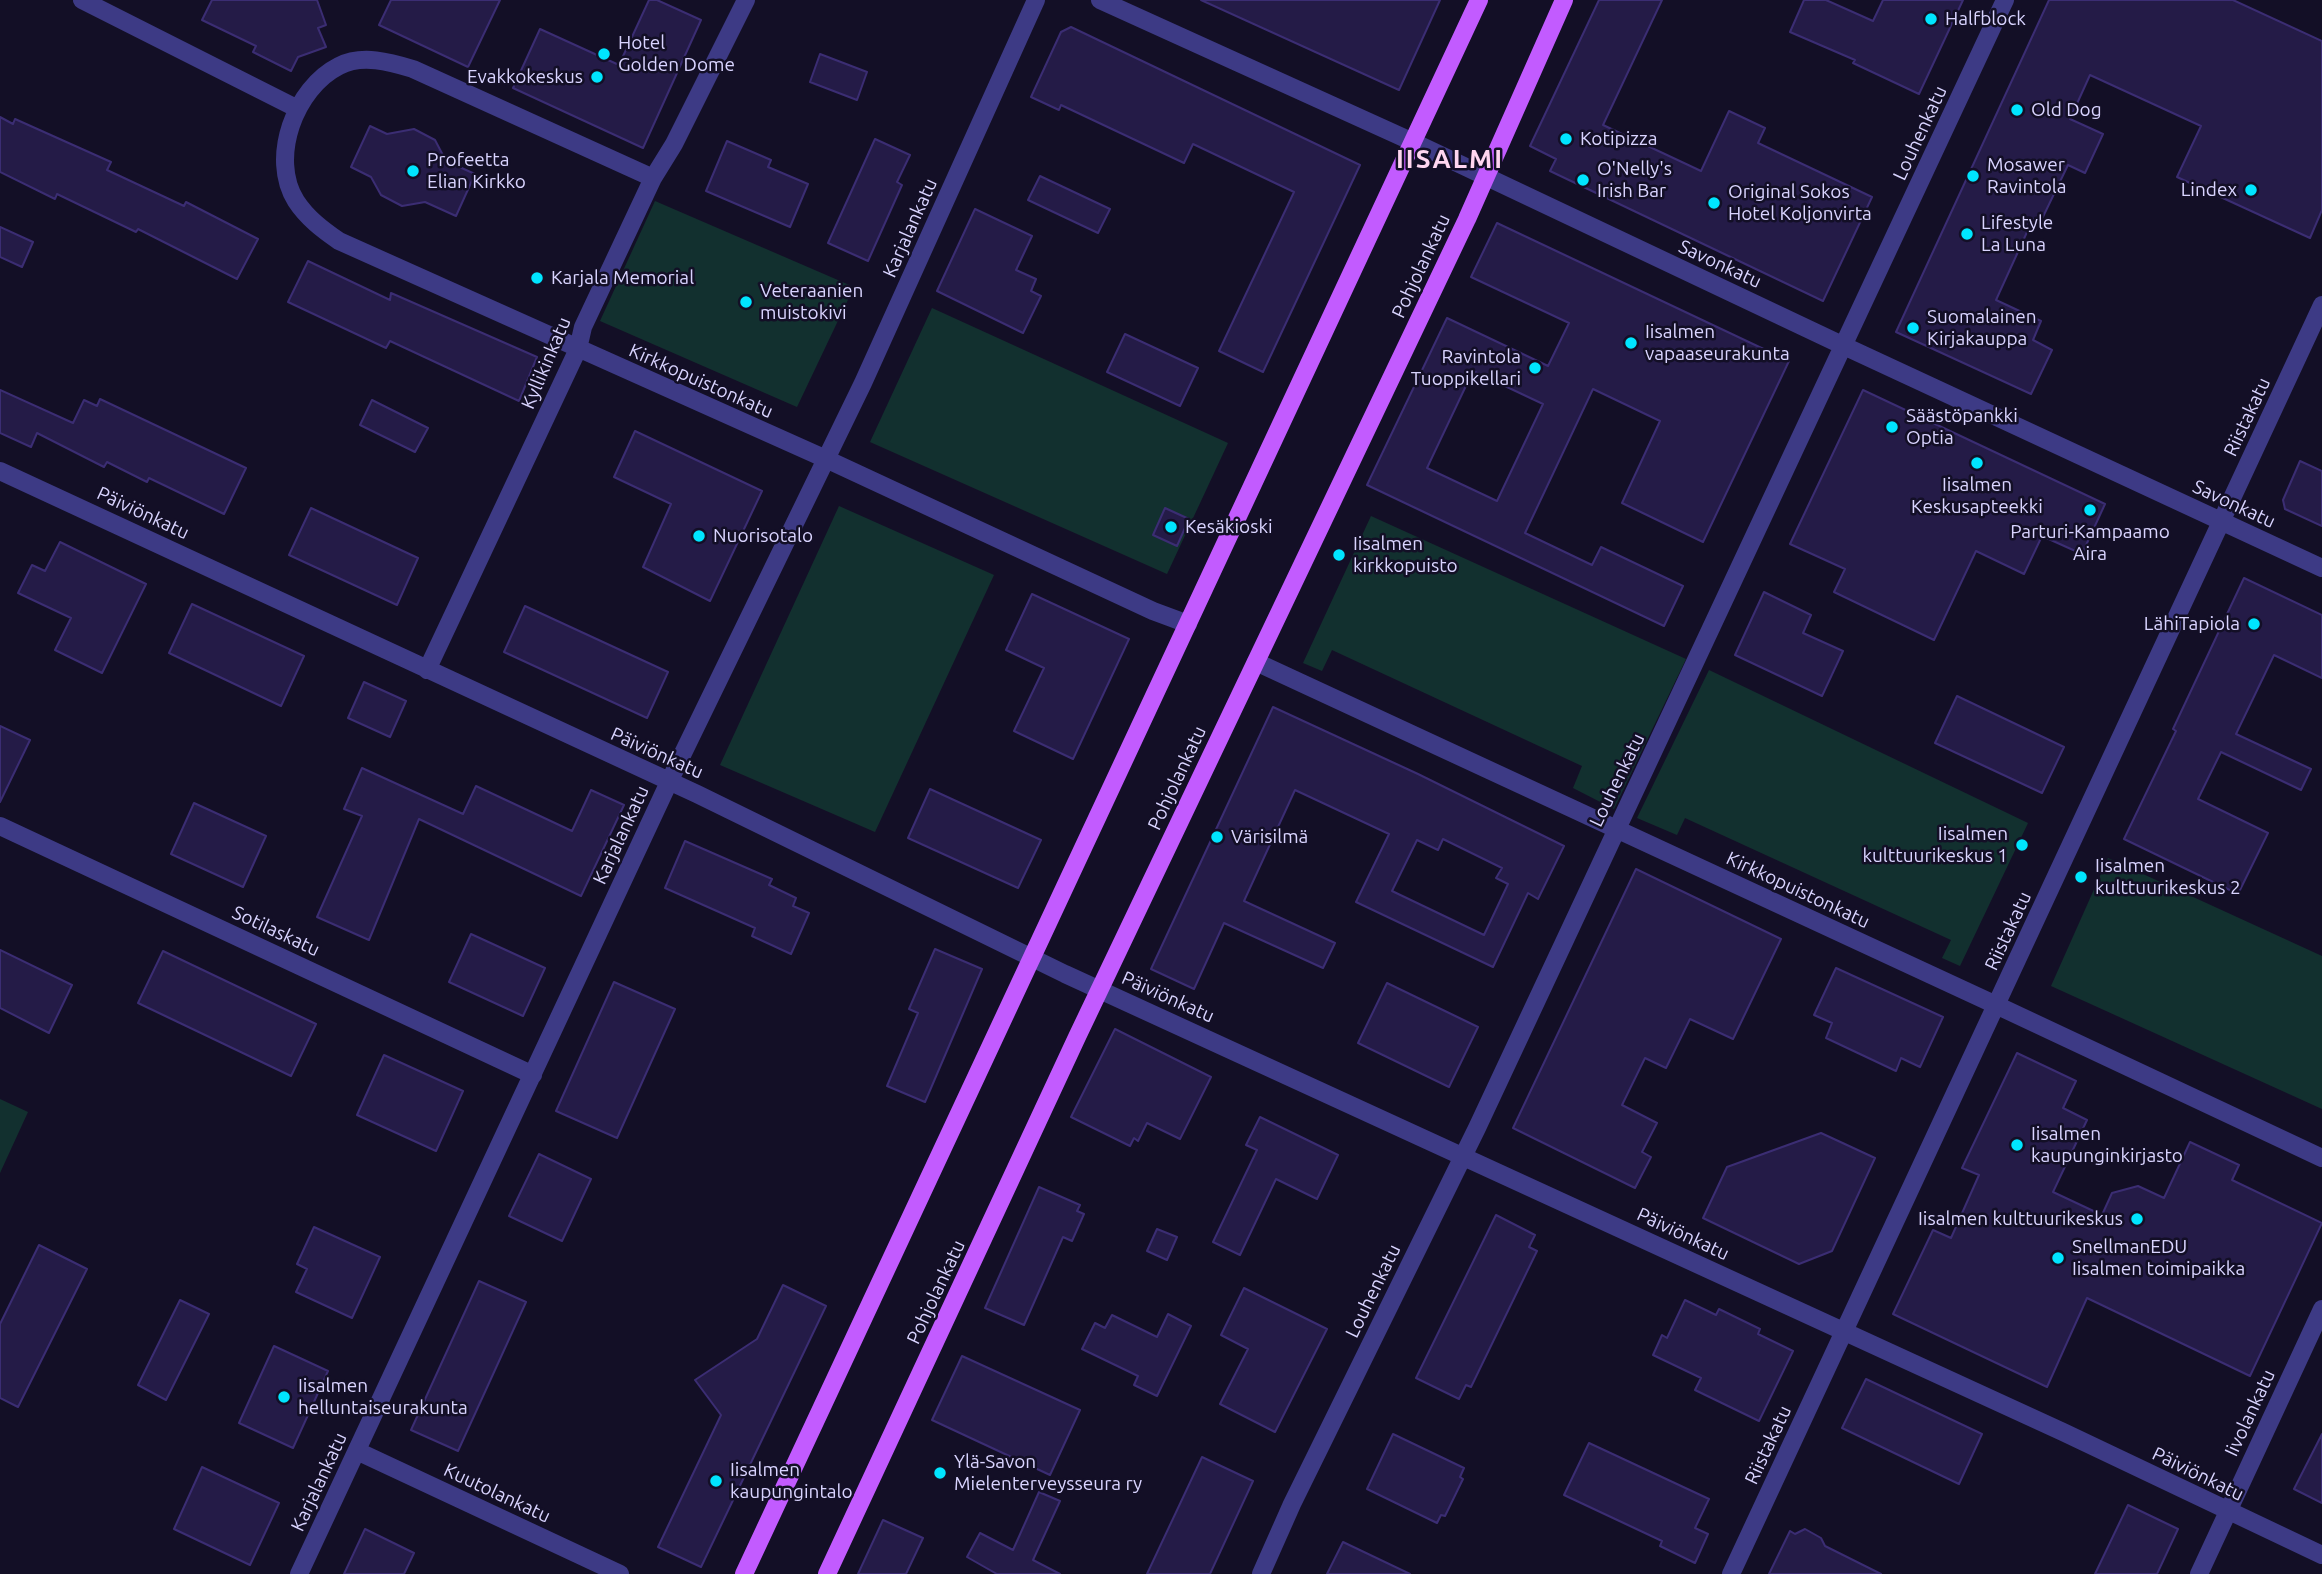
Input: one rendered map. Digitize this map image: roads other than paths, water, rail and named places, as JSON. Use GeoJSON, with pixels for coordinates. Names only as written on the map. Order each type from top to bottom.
{"type":"FeatureCollection","features":[{"type":"Feature","properties":{"kind":"main road"},"geometry":{"type":"LineString","coordinates":[[744,1574],[1479,0]]}},
{"type":"Feature","properties":{"kind":"main road","name":"Pohjolankatu"},"geometry":{"type":"LineString","coordinates":[[827,1574],[1486,176],[1563,0]]}},
{"type":"Feature","properties":{"kind":"street"},"geometry":{"type":"LineString","coordinates":[[82,0],[298,109]]}},
{"type":"Feature","properties":{"kind":"street","name":"Kyllikinkatu"},"geometry":{"type":"LineString","coordinates":[[427,670],[578,349],[583,327],[653,178],[674,144],[746,0]]}},
{"type":"Feature","properties":{"kind":"street","name":"Karjalankatu"},"geometry":{"type":"LineString","coordinates":[[299,1574],[669,782],[869,371],[1036,0]]}},
{"type":"Feature","properties":{"kind":"street","name":"Savonkatu"},"geometry":{"type":"LineString","coordinates":[[1100,0],[1413,142],[2322,568]]}},
{"type":"Feature","properties":{"kind":"street","name":"Louhenkatu"},"geometry":{"type":"LineString","coordinates":[[1261,1574],[1292,1504],[1464,1156],[2005,0]]}},
{"type":"Feature","properties":{"kind":"street","name":"Kirkkopuistonkatu"},"geometry":{"type":"LineString","coordinates":[[653,178],[413,69],[385,61],[363,60],[340,65],[318,81],[298,109],[284,157],[286,178],[296,200],[322,229],[349,246],[826,459],[1153,611],[1188,624]]}},
{"type":"Feature","properties":{"kind":"street","name":"Riistakatu"},"geometry":{"type":"LineString","coordinates":[[1731,1574],[2322,305]]}},
{"type":"Feature","properties":{"kind":"street","name":"Päiviönkatu"},"geometry":{"type":"LineString","coordinates":[[0,471],[669,782],[1100,990],[2063,1432],[2322,1555]]}},
{"type":"Feature","properties":{"kind":"street","name":"Kirkkopuistonkatu"},"geometry":{"type":"LineString","coordinates":[[1256,662],[1997,1004],[2322,1158]]}},
{"type":"Feature","properties":{"kind":"street","name":"Sotilaskatu"},"geometry":{"type":"LineString","coordinates":[[0,826],[533,1075]]}},
{"type":"Feature","properties":{"kind":"street","name":"Iivolankatu"},"geometry":{"type":"LineString","coordinates":[[2199,1574],[2322,1309]]}},
{"type":"Feature","properties":{"kind":"street","name":"Kuutolankatu"},"geometry":{"type":"LineString","coordinates":[[357,1451],[620,1574]]}},
{"type":"Feature","properties":{"kind":"place","name":"Halfblock"},"geometry":{"type":"Point","coordinates":[1931,19]}},
{"type":"Feature","properties":{"kind":"place","name":"Hotel Golden Dome"},"geometry":{"type":"Point","coordinates":[604,54]}},
{"type":"Feature","properties":{"kind":"place","name":"Evakkokeskus"},"geometry":{"type":"Point","coordinates":[597,77]}},
{"type":"Feature","properties":{"kind":"place","name":"Old Dog"},"geometry":{"type":"Point","coordinates":[2017,110]}},
{"type":"Feature","properties":{"kind":"place","name":"Kotipizza"},"geometry":{"type":"Point","coordinates":[1566,139]}},
{"type":"Feature","properties":{"kind":"place","name":"Profeetta Elian Kirkko"},"geometry":{"type":"Point","coordinates":[413,171]}},
{"type":"Feature","properties":{"kind":"place","name":"Mosawer Ravintola"},"geometry":{"type":"Point","coordinates":[1973,176]}},
{"type":"Feature","properties":{"kind":"place","name":"O'Nelly's Irish Bar"},"geometry":{"type":"Point","coordinates":[1583,180]}},
{"type":"Feature","properties":{"kind":"place","name":"Lindex"},"geometry":{"type":"Point","coordinates":[2251,190]}},
{"type":"Feature","properties":{"kind":"place","name":"Original Sokos Hotel Koljonvirta"},"geometry":{"type":"Point","coordinates":[1714,203]}},
{"type":"Feature","properties":{"kind":"place","name":"Lifestyle La Luna"},"geometry":{"type":"Point","coordinates":[1967,234]}},
{"type":"Feature","properties":{"kind":"place","name":"Karjala Memorial"},"geometry":{"type":"Point","coordinates":[537,278]}},
{"type":"Feature","properties":{"kind":"place","name":"Veteraanien muistokivi"},"geometry":{"type":"Point","coordinates":[746,302]}},
{"type":"Feature","properties":{"kind":"place","name":"Suomalainen Kirjakauppa"},"geometry":{"type":"Point","coordinates":[1913,328]}},
{"type":"Feature","properties":{"kind":"place","name":"Iisalmen vapaaseurakunta"},"geometry":{"type":"Point","coordinates":[1631,343]}},
{"type":"Feature","properties":{"kind":"place","name":"Ravintola Tuoppikellari"},"geometry":{"type":"Point","coordinates":[1535,368]}},
{"type":"Feature","properties":{"kind":"place","name":"Säästöpankki Optia"},"geometry":{"type":"Point","coordinates":[1892,427]}},
{"type":"Feature","properties":{"kind":"place","name":"Iisalmen Keskusapteekki"},"geometry":{"type":"Point","coordinates":[1977,463]}},
{"type":"Feature","properties":{"kind":"place","name":"Parturi-Kampaamo Aira"},"geometry":{"type":"Point","coordinates":[2090,510]}},
{"type":"Feature","properties":{"kind":"place","name":"Kesäkioski"},"geometry":{"type":"Point","coordinates":[1171,527]}},
{"type":"Feature","properties":{"kind":"place","name":"Nuorisotalo"},"geometry":{"type":"Point","coordinates":[699,536]}},
{"type":"Feature","properties":{"kind":"place","name":"Iisalmen kirkkopuisto"},"geometry":{"type":"Point","coordinates":[1339,555]}},
{"type":"Feature","properties":{"kind":"place","name":"LähiTapiola"},"geometry":{"type":"Point","coordinates":[2254,624]}},
{"type":"Feature","properties":{"kind":"place","name":"Värisilmä"},"geometry":{"type":"Point","coordinates":[1217,837]}},
{"type":"Feature","properties":{"kind":"place","name":"Iisalmen kulttuurikeskus 1"},"geometry":{"type":"Point","coordinates":[2022,845]}},
{"type":"Feature","properties":{"kind":"place","name":"Iisalmen kulttuurikeskus 2"},"geometry":{"type":"Point","coordinates":[2081,877]}},
{"type":"Feature","properties":{"kind":"place","name":"Iisalmen kaupunginkirjasto"},"geometry":{"type":"Point","coordinates":[2017,1145]}},
{"type":"Feature","properties":{"kind":"place","name":"Iisalmen kulttuurikeskus"},"geometry":{"type":"Point","coordinates":[2137,1219]}},
{"type":"Feature","properties":{"kind":"place","name":"SnellmanEDU Iisalmen toimipaikka"},"geometry":{"type":"Point","coordinates":[2058,1258]}},
{"type":"Feature","properties":{"kind":"place","name":"Iisalmen helluntaiseurakunta"},"geometry":{"type":"Point","coordinates":[284,1397]}},
{"type":"Feature","properties":{"kind":"place","name":"Ylä-Savon Mielenterveysseura ry"},"geometry":{"type":"Point","coordinates":[940,1473]}},
{"type":"Feature","properties":{"kind":"place","name":"Iisalmen kaupungintalo"},"geometry":{"type":"Point","coordinates":[716,1481]}},
{"type":"Feature","properties":{"kind":"district","name":"IISALMI"},"geometry":{"type":"Point","coordinates":[1450,159]}}]}
